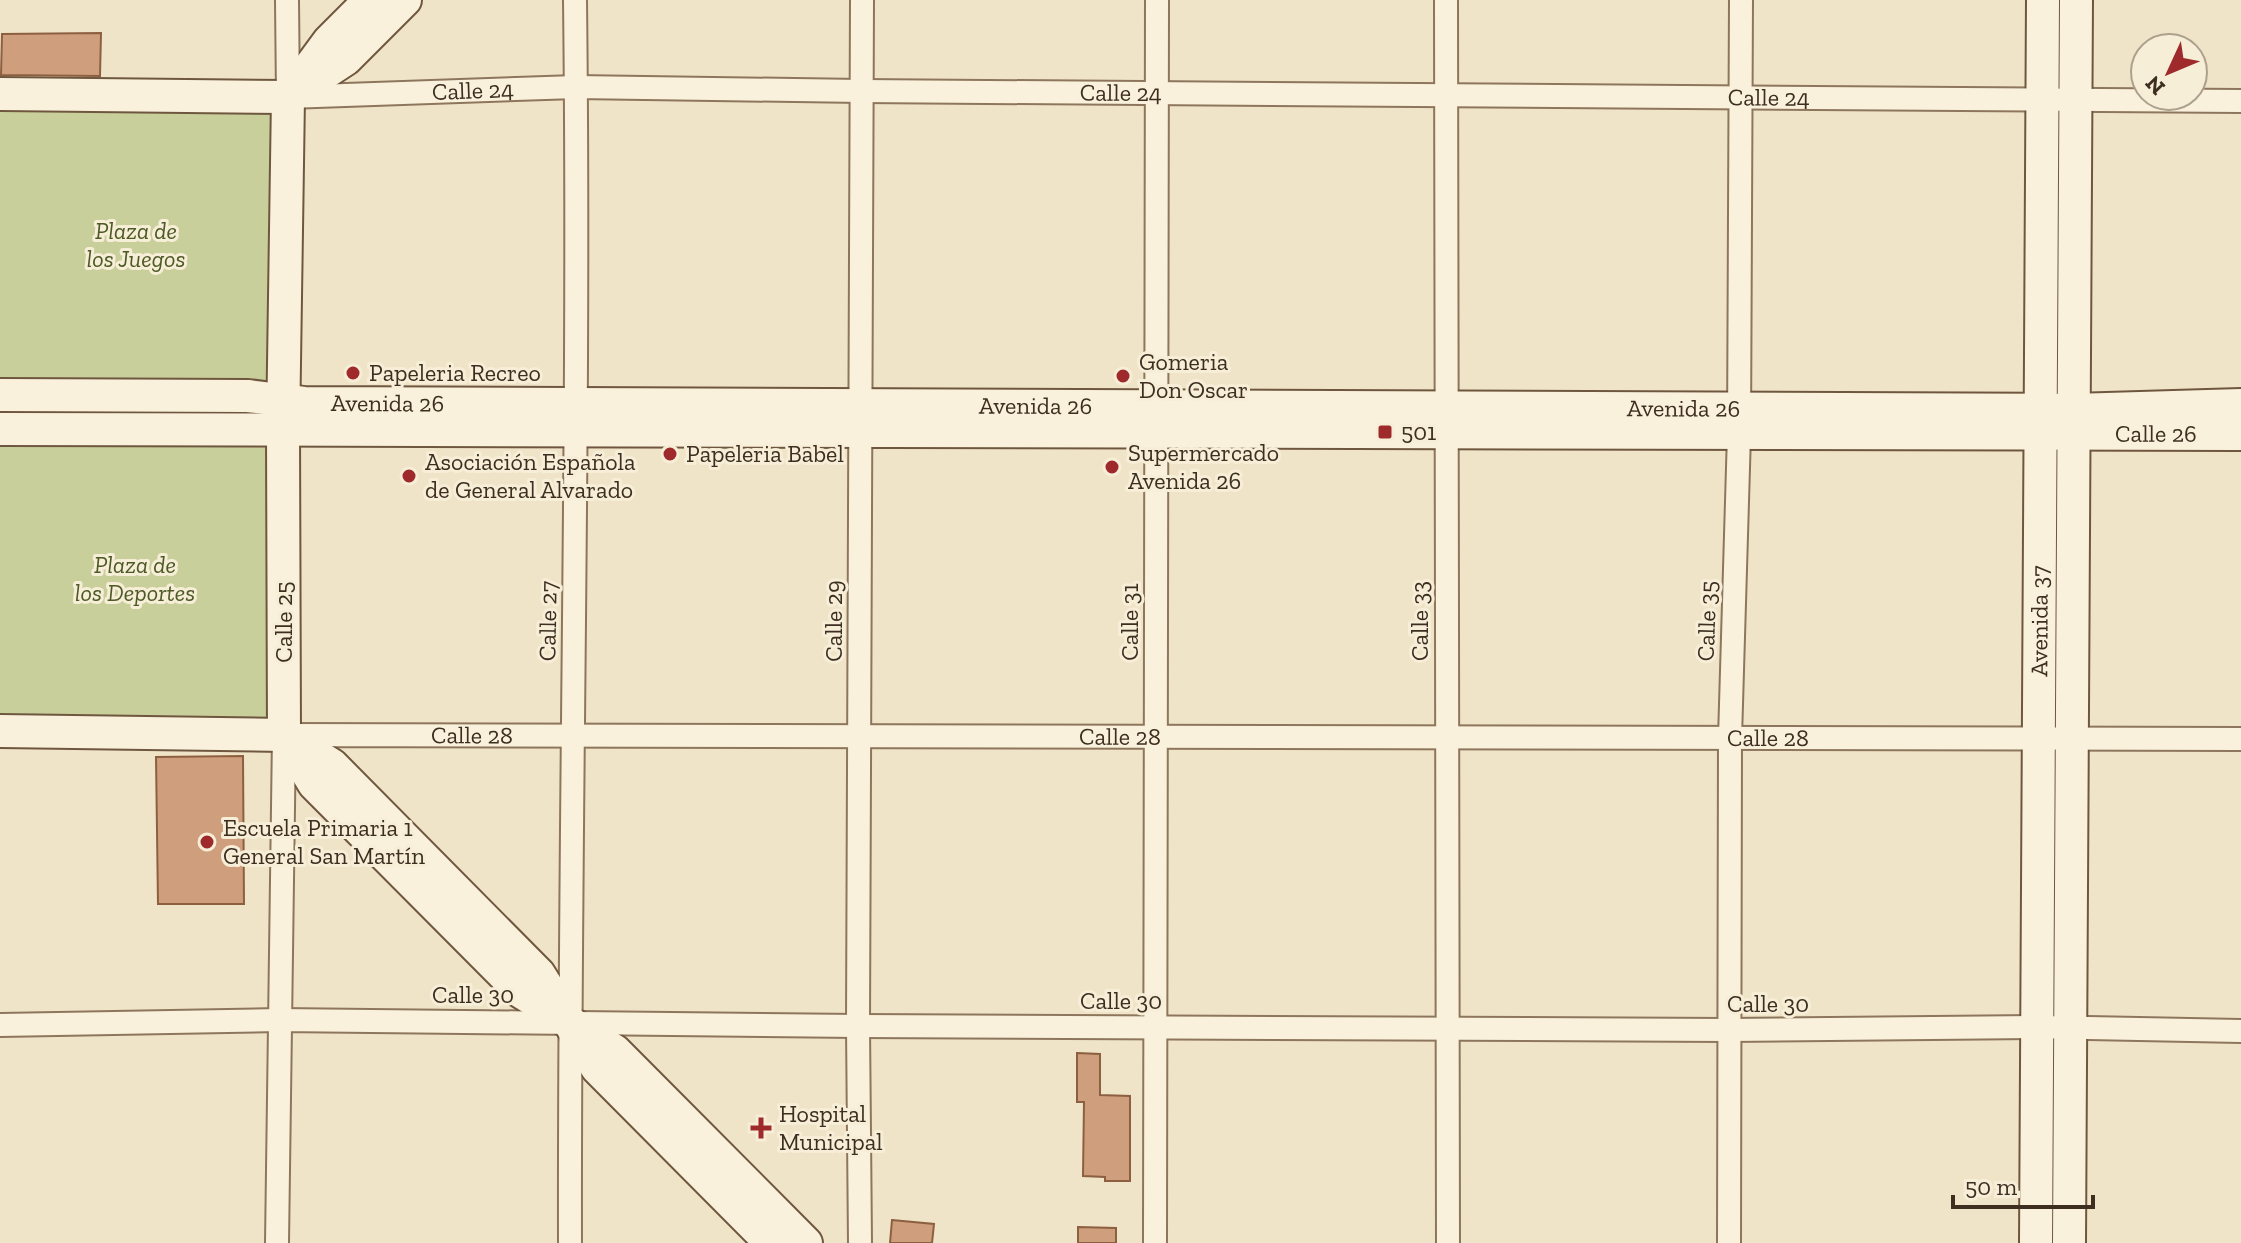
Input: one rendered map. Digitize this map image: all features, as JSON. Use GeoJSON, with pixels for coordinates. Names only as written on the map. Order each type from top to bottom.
{"type":"FeatureCollection","features":[{"type":"Feature","properties":{"kind":"main road"},"geometry":{"type":"LineString","coordinates":[[288,97],[329,41],[370,0]]}},
{"type":"Feature","properties":{"kind":"main road"},"geometry":{"type":"LineString","coordinates":[[288,97],[346,59],[405,0]]}},
{"type":"Feature","properties":{"kind":"main road","name":"Avenida 37"},"geometry":{"type":"LineString","coordinates":[[2036,1243],[2043,0]]}},
{"type":"Feature","properties":{"kind":"main road","name":"Avenida 37"},"geometry":{"type":"LineString","coordinates":[[2069,1243],[2076,0]]}},
{"type":"Feature","properties":{"kind":"main road","name":"Calle 24"},"geometry":{"type":"LineString","coordinates":[[0,94],[288,97]]}},
{"type":"Feature","properties":{"kind":"main road","name":"Calle 25"},"geometry":{"type":"LineString","coordinates":[[284,735],[283,415],[288,97]]}},
{"type":"Feature","properties":{"kind":"main road","name":"Avenida 26"},"geometry":{"type":"LineString","coordinates":[[0,395],[248,396],[283,415]]}},
{"type":"Feature","properties":{"kind":"main road","name":"Calle 26"},"geometry":{"type":"LineString","coordinates":[[2073,422],[2241,405]]}},
{"type":"Feature","properties":{"kind":"main road","name":"Avenida 26"},"geometry":{"type":"LineString","coordinates":[[0,429],[283,415],[2073,422]]}},
{"type":"Feature","properties":{"kind":"main road","name":"Calle 26"},"geometry":{"type":"LineString","coordinates":[[2073,422],[2241,434]]}},
{"type":"Feature","properties":{"kind":"main road","name":"Calle 28"},"geometry":{"type":"LineString","coordinates":[[0,731],[284,735]]}},
{"type":"Feature","properties":{"kind":"main road"},"geometry":{"type":"LineString","coordinates":[[284,735],[314,784],[521,992],[615,1051],[806,1243]]}},
{"type":"Feature","properties":{"kind":"main road"},"geometry":{"type":"LineString","coordinates":[[569,1022],[597,1068],[771,1243]]}},
{"type":"Feature","properties":{"kind":"street","name":"Calle 25"},"geometry":{"type":"LineString","coordinates":[[287,0],[288,97]]}},
{"type":"Feature","properties":{"kind":"street","name":"Calle 27"},"geometry":{"type":"LineString","coordinates":[[570,1243],[569,1022],[577,417],[575,0]]}},
{"type":"Feature","properties":{"kind":"street","name":"Calle 29"},"geometry":{"type":"LineString","coordinates":[[860,1243],[862,0]]}},
{"type":"Feature","properties":{"kind":"street","name":"Calle 31"},"geometry":{"type":"LineString","coordinates":[[1155,1243],[1157,0]]}},
{"type":"Feature","properties":{"kind":"street","name":"Calle 33"},"geometry":{"type":"LineString","coordinates":[[1446,0],[1448,1243]]}},
{"type":"Feature","properties":{"kind":"street","name":"Calle 35"},"geometry":{"type":"LineString","coordinates":[[1729,1243],[1730,738],[1739,421],[1741,0]]}},
{"type":"Feature","properties":{"kind":"street","name":"Calle 24"},"geometry":{"type":"LineString","coordinates":[[288,97],[576,87],[2241,101]]}},
{"type":"Feature","properties":{"kind":"street","name":"Calle 25"},"geometry":{"type":"LineString","coordinates":[[277,1243],[284,735]]}},
{"type":"Feature","properties":{"kind":"street","name":"Calle 28"},"geometry":{"type":"LineString","coordinates":[[284,735],[2241,739]]}},
{"type":"Feature","properties":{"kind":"street","name":"Calle 30"},"geometry":{"type":"LineString","coordinates":[[0,1025],[279,1020],[1446,1029],[2070,1027],[2241,1031]]}},
{"type":"Feature","properties":{"kind":"green space","name":"Plaza de los Juegos"},"geometry":{"type":"Polygon","coordinates":[[[0,106],[273,108],[271,385],[0,382],[0,106]]]}},
{"type":"Feature","properties":{"kind":"green space","name":"Plaza de los Deportes"},"geometry":{"type":"Polygon","coordinates":[[[0,439],[270,441],[268,718],[0,716],[0,439]]]}},
{"type":"Feature","properties":{"kind":"building"},"geometry":{"type":"Polygon","coordinates":[[[101,33],[100,76],[1,75],[2,34],[101,33]]]}},
{"type":"Feature","properties":{"kind":"building"},"geometry":{"type":"Polygon","coordinates":[[[243,756],[244,904],[158,904],[156,757],[243,756]]]}},
{"type":"Feature","properties":{"kind":"building"},"geometry":{"type":"Polygon","coordinates":[[[1077,1053],[1100,1054],[1100,1095],[1130,1096],[1130,1181],[1105,1181],[1105,1177],[1083,1176],[1084,1102],[1077,1102],[1077,1053]]]}},
{"type":"Feature","properties":{"kind":"building"},"geometry":{"type":"Polygon","coordinates":[[[892,1220],[934,1224],[932,1243],[890,1243],[892,1220]]]}},
{"type":"Feature","properties":{"kind":"building"},"geometry":{"type":"Polygon","coordinates":[[[1078,1227],[1116,1228],[1116,1243],[1078,1243],[1078,1227]]]}},
{"type":"Feature","properties":{"kind":"place","name":"Papeleria Recreo"},"geometry":{"type":"Point","coordinates":[353,373]}},
{"type":"Feature","properties":{"kind":"place","name":"Gomeria Don Oscar"},"geometry":{"type":"Point","coordinates":[1123,376]}},
{"type":"Feature","properties":{"kind":"place","name":"501"},"geometry":{"type":"Point","coordinates":[1385,432]}},
{"type":"Feature","properties":{"kind":"place","name":"Papeleria Babel"},"geometry":{"type":"Point","coordinates":[670,454]}},
{"type":"Feature","properties":{"kind":"place","name":"Supermercado Avenida 26"},"geometry":{"type":"Point","coordinates":[1112,467]}},
{"type":"Feature","properties":{"kind":"place","name":"Asociación Española de General Alvarado"},"geometry":{"type":"Point","coordinates":[409,476]}},
{"type":"Feature","properties":{"kind":"place","name":"Escuela Primaria 1 General San Martín"},"geometry":{"type":"Point","coordinates":[207,842]}},
{"type":"Feature","properties":{"kind":"place","name":"Hospital Municipal"},"geometry":{"type":"Point","coordinates":[761,1128]}}]}
